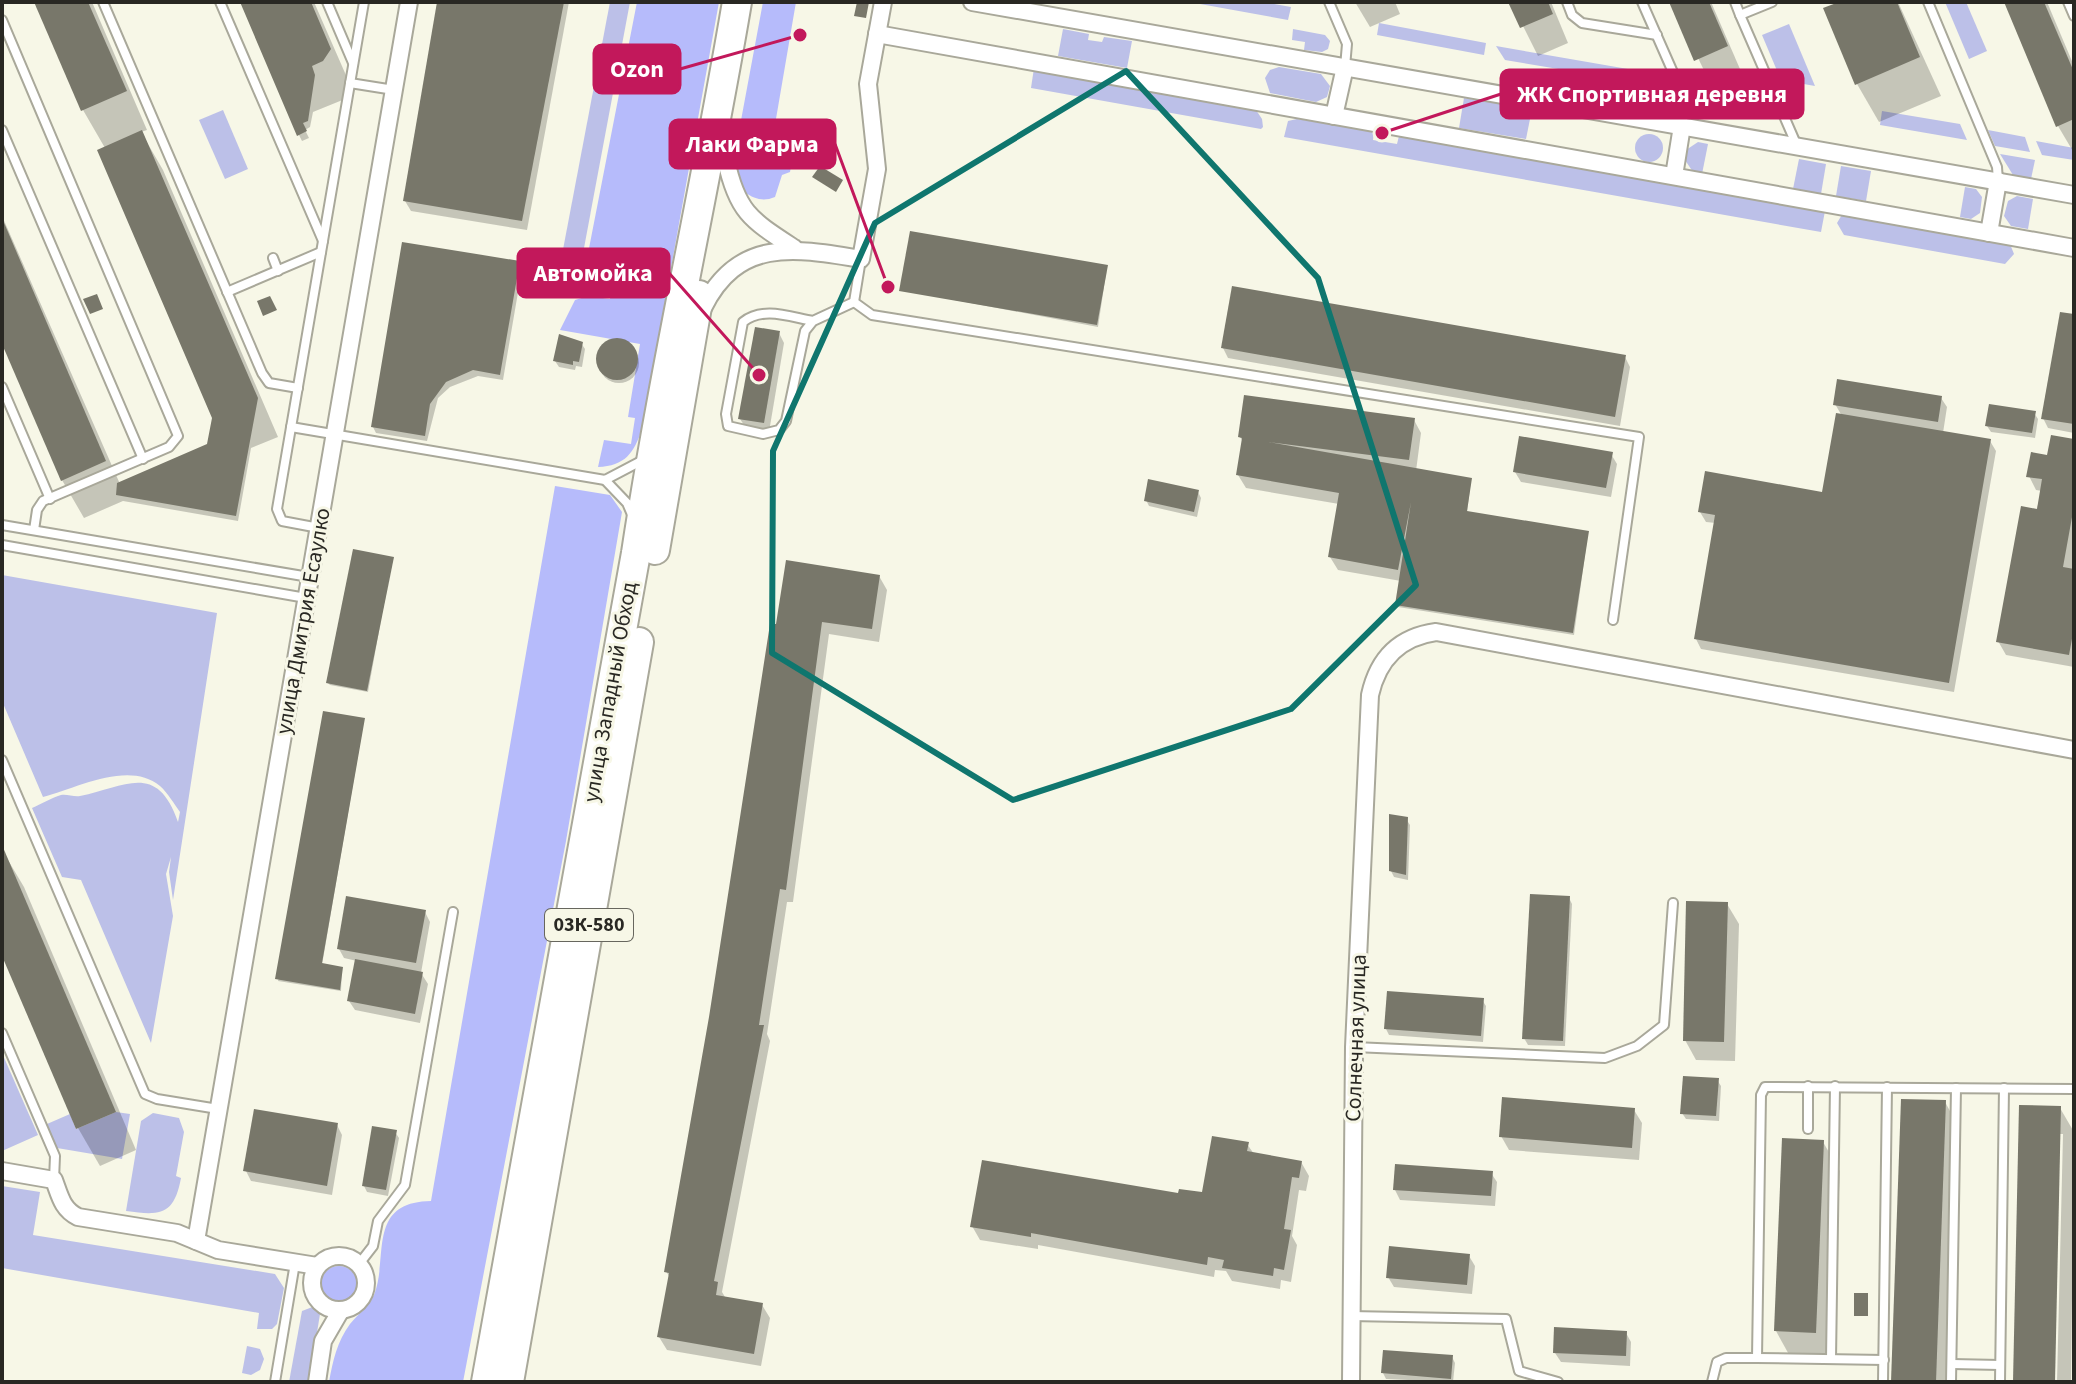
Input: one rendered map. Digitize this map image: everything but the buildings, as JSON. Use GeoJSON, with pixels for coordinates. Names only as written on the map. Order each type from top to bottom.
{"type":"FeatureCollection","features":[{"type":"Feature","properties":{"kind":"highway","name":"улица Западный Обход"},"geometry":{"type":"LineString","coordinates":[[491,1379],[639,533],[650,452],[675,316],[711,158],[737,2]]}},
{"type":"Feature","properties":{"kind":"highway","name":"улица Западный Обход"},"geometry":{"type":"LineString","coordinates":[[491,1379],[754,2]]}},
{"type":"Feature","properties":{"kind":"street","name":"улица Дмитрия Есаулко"},"geometry":{"type":"LineString","coordinates":[[196,1241],[409,2]]}},
{"type":"Feature","properties":{"kind":"street"},"geometry":{"type":"LineString","coordinates":[[693,327],[712,288],[736,265],[763,254],[794,248],[861,259],[877,169],[868,84],[883,2]]}},
{"type":"Feature","properties":{"kind":"street"},"geometry":{"type":"LineString","coordinates":[[972,2],[2074,195]]}},
{"type":"Feature","properties":{"kind":"street"},"geometry":{"type":"LineString","coordinates":[[877,34],[2074,248]]}},
{"type":"Feature","properties":{"kind":"street"},"geometry":{"type":"LineString","coordinates":[[1334,116],[1345,67]]}},
{"type":"Feature","properties":{"kind":"street"},"geometry":{"type":"LineString","coordinates":[[1674,176],[1682,126]]}},
{"type":"Feature","properties":{"kind":"street"},"geometry":{"type":"LineString","coordinates":[[726,160],[732,190],[751,220],[794,248]]}},
{"type":"Feature","properties":{"kind":"street"},"geometry":{"type":"LineString","coordinates":[[1989,233],[1998,181]]}},
{"type":"Feature","properties":{"kind":"street","name":"Солнечная улица"},"geometry":{"type":"LineString","coordinates":[[1351,1382],[1354,1047],[1370,695],[1375,674],[1399,645],[1417,635],[1436,632],[2074,750]]}},
{"type":"Feature","properties":{"kind":"street"},"geometry":{"type":"LineString","coordinates":[[2,1171],[54,1180],[63,1205],[78,1217],[177,1233],[218,1250],[317,1266]]}},
{"type":"Feature","properties":{"kind":"street"},"geometry":{"type":"LineString","coordinates":[[332,1256],[351,1258],[359,1264],[364,1272],[365,1289],[357,1304],[341,1310],[324,1306],[313,1292],[311,1283],[317,1266],[332,1256]]}},
{"type":"Feature","properties":{"kind":"street"},"geometry":{"type":"LineString","coordinates":[[317,1382],[323,1341],[341,1310]]}},
{"type":"Feature","properties":{"kind":"lane"},"geometry":{"type":"LineString","coordinates":[[103,2],[265,379],[298,388]]}},
{"type":"Feature","properties":{"kind":"lane"},"geometry":{"type":"LineString","coordinates":[[220,2],[323,242]]}},
{"type":"Feature","properties":{"kind":"lane"},"geometry":{"type":"LineString","coordinates":[[327,2],[353,64]]}},
{"type":"Feature","properties":{"kind":"lane"},"geometry":{"type":"LineString","coordinates":[[319,528],[288,523],[278,516],[364,2]]}},
{"type":"Feature","properties":{"kind":"lane"},"geometry":{"type":"LineString","coordinates":[[1329,2],[1347,44],[1345,67]]}},
{"type":"Feature","properties":{"kind":"lane"},"geometry":{"type":"LineString","coordinates":[[1567,2],[1572,15],[1582,23],[1657,35]]}},
{"type":"Feature","properties":{"kind":"lane"},"geometry":{"type":"LineString","coordinates":[[1642,2],[1683,95],[1682,126]]}},
{"type":"Feature","properties":{"kind":"lane"},"geometry":{"type":"LineString","coordinates":[[1735,2],[1797,146]]}},
{"type":"Feature","properties":{"kind":"lane"},"geometry":{"type":"LineString","coordinates":[[1740,15],[1772,2]]}},
{"type":"Feature","properties":{"kind":"lane"},"geometry":{"type":"LineString","coordinates":[[1928,2],[1997,167],[1998,181]]}},
{"type":"Feature","properties":{"kind":"lane"},"geometry":{"type":"LineString","coordinates":[[2068,2],[2074,16]]}},
{"type":"Feature","properties":{"kind":"lane"},"geometry":{"type":"LineString","coordinates":[[2,20],[178,429],[175,444],[38,505],[34,530]]}},
{"type":"Feature","properties":{"kind":"lane"},"geometry":{"type":"LineString","coordinates":[[350,83],[394,90]]}},
{"type":"Feature","properties":{"kind":"lane"},"geometry":{"type":"LineString","coordinates":[[2,130],[143,459]]}},
{"type":"Feature","properties":{"kind":"lane"},"geometry":{"type":"LineString","coordinates":[[227,292],[321,252]]}},
{"type":"Feature","properties":{"kind":"lane"},"geometry":{"type":"LineString","coordinates":[[273,258],[278,271]]}},
{"type":"Feature","properties":{"kind":"lane"},"geometry":{"type":"LineString","coordinates":[[854,302],[861,259]]}},
{"type":"Feature","properties":{"kind":"lane"},"geometry":{"type":"LineString","coordinates":[[813,321],[768,313],[753,315],[743,322],[726,414],[728,426],[763,434],[779,430],[786,421],[805,331],[813,321],[854,302]]}},
{"type":"Feature","properties":{"kind":"lane"},"geometry":{"type":"LineString","coordinates":[[854,302],[872,315],[1639,437],[1613,620]]}},
{"type":"Feature","properties":{"kind":"lane"},"geometry":{"type":"LineString","coordinates":[[2,387],[50,499]]}},
{"type":"Feature","properties":{"kind":"lane"},"geometry":{"type":"LineString","coordinates":[[291,427],[605,480],[641,462],[650,452]]}},
{"type":"Feature","properties":{"kind":"lane"},"geometry":{"type":"LineString","coordinates":[[605,480],[627,503],[639,533]]}},
{"type":"Feature","properties":{"kind":"lane"},"geometry":{"type":"LineString","coordinates":[[3,523],[310,578]]}},
{"type":"Feature","properties":{"kind":"lane"},"geometry":{"type":"LineString","coordinates":[[2,545],[307,598]]}},
{"type":"Feature","properties":{"kind":"lane"},"geometry":{"type":"LineString","coordinates":[[2,760],[145,1094],[157,1099],[219,1109]]}},
{"type":"Feature","properties":{"kind":"lane"},"geometry":{"type":"LineString","coordinates":[[1354,1047],[1605,1058],[1637,1046],[1664,1025],[1673,903]]}},
{"type":"Feature","properties":{"kind":"lane"},"geometry":{"type":"LineString","coordinates":[[359,1264],[373,1246],[378,1221],[405,1185],[453,912]]}},
{"type":"Feature","properties":{"kind":"lane"},"geometry":{"type":"LineString","coordinates":[[2,1033],[55,1156],[54,1180]]}},
{"type":"Feature","properties":{"kind":"lane"},"geometry":{"type":"LineString","coordinates":[[1757,1358],[1761,1095],[1770,1085],[2074,1089]]}},
{"type":"Feature","properties":{"kind":"lane"},"geometry":{"type":"LineString","coordinates":[[1808,1086],[1808,1129]]}},
{"type":"Feature","properties":{"kind":"lane"},"geometry":{"type":"LineString","coordinates":[[1831,1359],[1835,1086]]}},
{"type":"Feature","properties":{"kind":"lane"},"geometry":{"type":"LineString","coordinates":[[1883,1382],[1887,1087]]}},
{"type":"Feature","properties":{"kind":"lane"},"geometry":{"type":"LineString","coordinates":[[1951,1382],[1956,1088]]}},
{"type":"Feature","properties":{"kind":"lane"},"geometry":{"type":"LineString","coordinates":[[2000,1382],[2004,1088]]}},
{"type":"Feature","properties":{"kind":"lane"},"geometry":{"type":"LineString","coordinates":[[275,1382],[295,1263]]}},
{"type":"Feature","properties":{"kind":"lane"},"geometry":{"type":"LineString","coordinates":[[1350,1316],[1506,1319],[1519,1371],[1558,1382]]}},
{"type":"Feature","properties":{"kind":"lane"},"geometry":{"type":"LineString","coordinates":[[1712,1382],[1717,1362],[1726,1358],[1884,1360]]}},
{"type":"Feature","properties":{"kind":"lane"},"geometry":{"type":"LineString","coordinates":[[1952,1364],[2000,1365]]}},
{"type":"Feature","properties":{"kind":"highlighted area"},"geometry":{"type":"Polygon","coordinates":[[[1126,71],[1318,278],[1416,585],[1291,709],[1013,800],[772,653],[773,451],[875,223],[1126,71]]]}},
{"type":"Feature","properties":{"kind":"shaded area"},"geometry":{"type":"Polygon","coordinates":[[[610,2],[630,2],[578,280],[558,276],[610,2]]]}},
{"type":"Feature","properties":{"kind":"shaded area"},"geometry":{"type":"Polygon","coordinates":[[[637,2],[719,2],[642,429],[627,457],[615,464],[598,467],[604,440],[631,444],[635,418],[628,417],[640,344],[560,330],[575,300],[588,296],[610,299],[611,290],[589,287],[584,274],[637,2]]]}},
{"type":"Feature","properties":{"kind":"shaded area"},"geometry":{"type":"Polygon","coordinates":[[[763,2],[796,2],[771,148],[793,155],[790,172],[782,175],[775,197],[771,199],[755,198],[744,192],[734,158],[763,2]]]}},
{"type":"Feature","properties":{"kind":"shaded area"},"geometry":{"type":"Polygon","coordinates":[[[1189,2],[1263,2],[1291,7],[1288,20],[1189,2]]]}},
{"type":"Feature","properties":{"kind":"shaded area"},"geometry":{"type":"Polygon","coordinates":[[[1945,2],[1966,2],[1987,51],[1969,59],[1945,2]]]}},
{"type":"Feature","properties":{"kind":"shaded area"},"geometry":{"type":"Polygon","coordinates":[[[1379,23],[1486,43],[1484,55],[1377,35],[1379,23]]]}},
{"type":"Feature","properties":{"kind":"shaded area"},"geometry":{"type":"Polygon","coordinates":[[[1789,24],[1815,86],[1781,80],[1762,35],[1789,24]]]}},
{"type":"Feature","properties":{"kind":"shaded area"},"geometry":{"type":"Polygon","coordinates":[[[1063,29],[1089,34],[1088,40],[1102,42],[1104,37],[1132,41],[1127,68],[1058,56],[1063,29]]]}},
{"type":"Feature","properties":{"kind":"shaded area"},"geometry":{"type":"Polygon","coordinates":[[[1293,29],[1325,35],[1330,41],[1328,49],[1322,52],[1304,50],[1305,42],[1292,40],[1293,29]]]}},
{"type":"Feature","properties":{"kind":"shaded area"},"geometry":{"type":"Polygon","coordinates":[[[1496,46],[1651,73],[1660,86],[1505,60],[1496,46]]]}},
{"type":"Feature","properties":{"kind":"shaded area"},"geometry":{"type":"Polygon","coordinates":[[[1279,67],[1321,74],[1330,86],[1327,97],[1316,102],[1270,93],[1265,78],[1270,70],[1279,67]]]}},
{"type":"Feature","properties":{"kind":"shaded area"},"geometry":{"type":"Polygon","coordinates":[[[1034,68],[1254,107],[1263,127],[1031,88],[1034,68]]]}},
{"type":"Feature","properties":{"kind":"shaded area"},"geometry":{"type":"Polygon","coordinates":[[[1464,98],[1532,109],[1526,139],[1459,128],[1464,98]]]}},
{"type":"Feature","properties":{"kind":"shaded area"},"geometry":{"type":"Polygon","coordinates":[[[223,110],[248,169],[225,179],[199,120],[223,110]]]}},
{"type":"Feature","properties":{"kind":"shaded area"},"geometry":{"type":"Polygon","coordinates":[[[1882,111],[1960,124],[1967,140],[1880,125],[1882,111]]]}},
{"type":"Feature","properties":{"kind":"shaded area"},"geometry":{"type":"Polygon","coordinates":[[[1297,119],[1374,131],[1373,140],[1397,144],[1399,136],[1825,211],[1821,232],[1284,137],[1288,121],[1297,119]]]}},
{"type":"Feature","properties":{"kind":"shaded area"},"geometry":{"type":"Polygon","coordinates":[[[1988,130],[2025,137],[2030,152],[1995,146],[1988,130]]]}},
{"type":"Feature","properties":{"kind":"shaded area"},"geometry":{"type":"Polygon","coordinates":[[[1649,134],[1659,138],[1663,148],[1659,158],[1649,162],[1639,158],[1635,148],[1639,138],[1649,134]]]}},
{"type":"Feature","properties":{"kind":"shaded area"},"geometry":{"type":"Polygon","coordinates":[[[2036,141],[2074,148],[2074,160],[2042,155],[2036,141]]]}},
{"type":"Feature","properties":{"kind":"shaded area"},"geometry":{"type":"Polygon","coordinates":[[[1698,142],[1708,144],[1702,174],[1693,172],[1685,160],[1686,150],[1698,142]]]}},
{"type":"Feature","properties":{"kind":"shaded area"},"geometry":{"type":"Polygon","coordinates":[[[2000,154],[2035,160],[2031,179],[2013,175],[2000,154]]]}},
{"type":"Feature","properties":{"kind":"shaded area"},"geometry":{"type":"Polygon","coordinates":[[[1799,159],[1826,164],[1821,194],[1793,189],[1799,159]]]}},
{"type":"Feature","properties":{"kind":"shaded area"},"geometry":{"type":"Polygon","coordinates":[[[1841,166],[1871,171],[1866,201],[1836,196],[1841,166]]]}},
{"type":"Feature","properties":{"kind":"shaded area"},"geometry":{"type":"Polygon","coordinates":[[[1965,187],[1976,189],[1982,197],[1980,213],[1971,219],[1960,217],[1965,187]]]}},
{"type":"Feature","properties":{"kind":"shaded area"},"geometry":{"type":"Polygon","coordinates":[[[2017,196],[2033,199],[2028,229],[2011,226],[2004,216],[2008,201],[2017,196]]]}},
{"type":"Feature","properties":{"kind":"shaded area"},"geometry":{"type":"Polygon","coordinates":[[[1843,213],[2010,244],[2014,254],[2005,264],[1844,235],[1837,223],[1843,213]]]}},
{"type":"Feature","properties":{"kind":"shaded area"},"geometry":{"type":"Polygon","coordinates":[[[555,486],[610,495],[622,512],[566,841],[463,1382],[329,1382],[342,1338],[374,1295],[388,1221],[397,1211],[411,1204],[431,1201],[555,486]]]}},
{"type":"Feature","properties":{"kind":"shaded area"},"geometry":{"type":"Polygon","coordinates":[[[2,575],[217,613],[173,900],[169,872],[171,857],[166,874],[173,916],[151,1043],[81,880],[62,877],[32,808],[61,795],[80,796],[138,783],[160,791],[170,803],[178,822],[180,812],[160,786],[133,775],[103,778],[43,797],[2,701],[2,575]]]}},
{"type":"Feature","properties":{"kind":"shaded area"},"geometry":{"type":"Polygon","coordinates":[[[2,1053],[38,1135],[2,1151],[2,1053]]]}},
{"type":"Feature","properties":{"kind":"shaded area"},"geometry":{"type":"Polygon","coordinates":[[[116,1112],[130,1114],[122,1159],[57,1148],[47,1124],[70,1114],[76,1129],[116,1112]]]}},
{"type":"Feature","properties":{"kind":"shaded area"},"geometry":{"type":"Polygon","coordinates":[[[153,1113],[179,1118],[184,1132],[176,1176],[181,1178],[178,1190],[170,1206],[157,1213],[126,1211],[141,1121],[153,1113]]]}},
{"type":"Feature","properties":{"kind":"shaded area"},"geometry":{"type":"Polygon","coordinates":[[[2,1186],[40,1192],[33,1235],[275,1274],[284,1288],[277,1324],[272,1329],[257,1329],[259,1313],[2,1268],[2,1186]]]}},
{"type":"Feature","properties":{"kind":"shaded area"},"geometry":{"type":"Polygon","coordinates":[[[339,1266],[351,1272],[357,1284],[351,1296],[339,1302],[327,1296],[321,1284],[327,1272],[339,1266]]]}},
{"type":"Feature","properties":{"kind":"shaded area"},"geometry":{"type":"Polygon","coordinates":[[[315,1306],[320,1314],[309,1382],[289,1382],[302,1311],[315,1306]]]}},
{"type":"Feature","properties":{"kind":"shaded area"},"geometry":{"type":"Polygon","coordinates":[[[247,1346],[260,1349],[264,1359],[260,1370],[251,1375],[242,1373],[247,1346]]]}},
{"type":"Feature","properties":{"kind":"place","name":"Ozon"},"geometry":{"type":"Point","coordinates":[800,35]}},
{"type":"Feature","properties":{"kind":"place","name":"ЖК Спортивная деревня"},"geometry":{"type":"Point","coordinates":[1382,133]}},
{"type":"Feature","properties":{"kind":"place","name":"Лаки Фарма"},"geometry":{"type":"Point","coordinates":[888,287]}},
{"type":"Feature","properties":{"kind":"place","name":"Автомойка"},"geometry":{"type":"Point","coordinates":[759,375]}}]}
